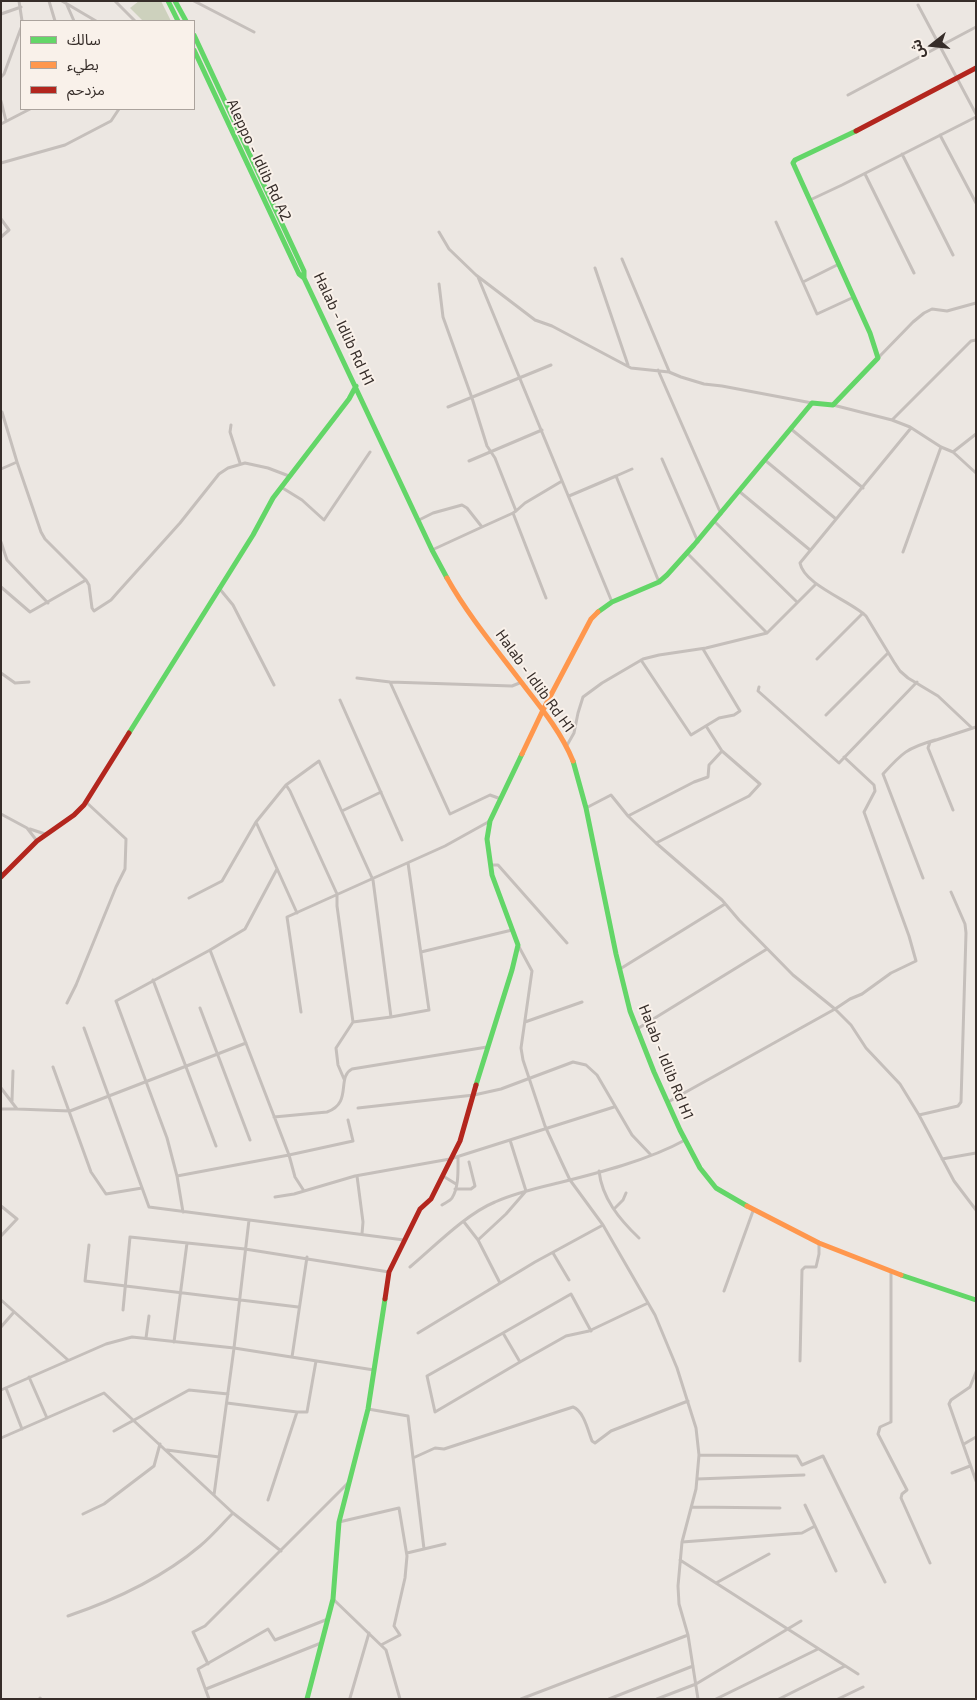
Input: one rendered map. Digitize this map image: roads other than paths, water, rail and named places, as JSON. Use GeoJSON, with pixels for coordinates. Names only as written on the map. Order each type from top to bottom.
{"type":"FeatureCollection","features":[{"type":"Feature","properties":{"kind":"main road"},"geometry":{"type":"LineString","coordinates":[[168,1],[178,20]]}},
{"type":"Feature","properties":{"kind":"main road"},"geometry":{"type":"LineString","coordinates":[[175,1],[185,20]]}},
{"type":"Feature","properties":{"kind":"main road","name":"Halab - Idlib Rd H1"},"geometry":{"type":"LineString","coordinates":[[195,37],[304,271],[304,278],[432,550],[461,603],[523,682],[566,747],[578,775],[586,808],[630,1012],[685,1140],[700,1168],[716,1188],[752,1211],[819,1243],[891,1272],[976,1300]]}},
{"type":"Feature","properties":{"kind":"main road","name":"Aleppo - Idlib Rd A2"},"geometry":{"type":"LineString","coordinates":[[195,52],[299,274],[304,278]]}},
{"type":"Feature","properties":{"kind":"main road"},"geometry":{"type":"LineString","coordinates":[[200,63],[201,60],[204,61],[222,94]]}},
{"type":"Feature","properties":{"kind":"main road"},"geometry":{"type":"LineString","coordinates":[[307,1699],[333,1599],[339,1522],[368,1409],[389,1272],[420,1209],[431,1199],[460,1141],[518,945],[492,875],[487,838],[490,821],[543,710],[591,619],[600,609],[612,602],[659,582],[688,554],[812,403],[833,405],[878,358],[870,333],[793,163],[795,160],[860,129],[976,68]]}},
{"type":"Feature","properties":{"kind":"main road"},"geometry":{"type":"LineString","coordinates":[[246,162],[260,185],[262,186],[263,183]]}},
{"type":"Feature","properties":{"kind":"main road"},"geometry":{"type":"LineString","coordinates":[[1,877],[37,841],[76,813],[86,802],[129,730],[253,536],[281,487],[349,399],[356,386]]}},
{"type":"Feature","properties":{"kind":"street"},"geometry":{"type":"LineString","coordinates":[[20,1],[22,20]]}},
{"type":"Feature","properties":{"kind":"street"},"geometry":{"type":"LineString","coordinates":[[49,1],[55,20]]}},
{"type":"Feature","properties":{"kind":"street"},"geometry":{"type":"LineString","coordinates":[[62,1],[94,20]]}},
{"type":"Feature","properties":{"kind":"street"},"geometry":{"type":"LineString","coordinates":[[115,1],[134,20]]}},
{"type":"Feature","properties":{"kind":"street"},"geometry":{"type":"LineString","coordinates":[[194,1],[254,32]]}},
{"type":"Feature","properties":{"kind":"street"},"geometry":{"type":"LineString","coordinates":[[67,4],[74,20]]}},
{"type":"Feature","properties":{"kind":"street"},"geometry":{"type":"LineString","coordinates":[[810,200],[865,174],[976,116],[918,5]]}},
{"type":"Feature","properties":{"kind":"street"},"geometry":{"type":"LineString","coordinates":[[1,14],[21,7]]}},
{"type":"Feature","properties":{"kind":"street"},"geometry":{"type":"LineString","coordinates":[[848,95],[976,27]]}},
{"type":"Feature","properties":{"kind":"street"},"geometry":{"type":"LineString","coordinates":[[1,77],[4,74],[20,31]]}},
{"type":"Feature","properties":{"kind":"street"},"geometry":{"type":"LineString","coordinates":[[1,101],[6,121]]}},
{"type":"Feature","properties":{"kind":"street"},"geometry":{"type":"LineString","coordinates":[[1,124],[28,110]]}},
{"type":"Feature","properties":{"kind":"street"},"geometry":{"type":"LineString","coordinates":[[1,162],[65,145],[111,121],[118,110]]}},
{"type":"Feature","properties":{"kind":"street"},"geometry":{"type":"LineString","coordinates":[[940,135],[976,203]]}},
{"type":"Feature","properties":{"kind":"street"},"geometry":{"type":"LineString","coordinates":[[902,154],[953,255]]}},
{"type":"Feature","properties":{"kind":"street"},"geometry":{"type":"LineString","coordinates":[[865,174],[914,272]]}},
{"type":"Feature","properties":{"kind":"street"},"geometry":{"type":"LineString","coordinates":[[1,219],[9,230],[1,237]]}},
{"type":"Feature","properties":{"kind":"street"},"geometry":{"type":"LineString","coordinates":[[776,222],[817,314],[854,297]]}},
{"type":"Feature","properties":{"kind":"street"},"geometry":{"type":"LineString","coordinates":[[439,232],[449,249],[476,275],[535,320],[552,326],[631,368],[669,372],[681,378],[704,384],[812,403]]}},
{"type":"Feature","properties":{"kind":"street"},"geometry":{"type":"LineString","coordinates":[[622,259],[669,372]]}},
{"type":"Feature","properties":{"kind":"street"},"geometry":{"type":"LineString","coordinates":[[804,282],[839,264]]}},
{"type":"Feature","properties":{"kind":"street"},"geometry":{"type":"LineString","coordinates":[[595,268],[628,365]]}},
{"type":"Feature","properties":{"kind":"street"},"geometry":{"type":"LineString","coordinates":[[476,275],[612,602]]}},
{"type":"Feature","properties":{"kind":"street"},"geometry":{"type":"LineString","coordinates":[[439,284],[443,317],[487,446],[495,458],[546,598]]}},
{"type":"Feature","properties":{"kind":"street"},"geometry":{"type":"LineString","coordinates":[[878,358],[924,313],[932,309],[947,311],[976,303]]}},
{"type":"Feature","properties":{"kind":"street"},"geometry":{"type":"LineString","coordinates":[[892,420],[971,341],[976,340]]}},
{"type":"Feature","properties":{"kind":"street"},"geometry":{"type":"LineString","coordinates":[[448,407],[551,365]]}},
{"type":"Feature","properties":{"kind":"street"},"geometry":{"type":"LineString","coordinates":[[658,370],[721,514]]}},
{"type":"Feature","properties":{"kind":"street"},"geometry":{"type":"LineString","coordinates":[[833,405],[892,420],[912,428],[941,447],[953,452],[976,473]]}},
{"type":"Feature","properties":{"kind":"street"},"geometry":{"type":"LineString","coordinates":[[2,412],[17,462],[45,539],[86,580],[89,585],[92,608],[94,610],[111,600],[220,474],[228,468],[245,463],[268,468],[289,476]]}},
{"type":"Feature","properties":{"kind":"street"},"geometry":{"type":"LineString","coordinates":[[231,425],[230,432],[240,464]]}},
{"type":"Feature","properties":{"kind":"street"},"geometry":{"type":"LineString","coordinates":[[912,428],[810,550],[800,563],[801,568],[816,584],[830,594],[847,601],[863,613],[900,671],[938,696],[974,727]]}},
{"type":"Feature","properties":{"kind":"street"},"geometry":{"type":"LineString","coordinates":[[791,429],[862,488]]}},
{"type":"Feature","properties":{"kind":"street"},"geometry":{"type":"LineString","coordinates":[[469,461],[542,430]]}},
{"type":"Feature","properties":{"kind":"street"},"geometry":{"type":"LineString","coordinates":[[953,452],[976,434]]}},
{"type":"Feature","properties":{"kind":"street"},"geometry":{"type":"LineString","coordinates":[[903,552],[941,447]]}},
{"type":"Feature","properties":{"kind":"street"},"geometry":{"type":"LineString","coordinates":[[281,487],[302,500],[324,520],[370,452]]}},
{"type":"Feature","properties":{"kind":"street"},"geometry":{"type":"LineString","coordinates":[[662,459],[698,542]]}},
{"type":"Feature","properties":{"kind":"street"},"geometry":{"type":"LineString","coordinates":[[766,461],[836,519]]}},
{"type":"Feature","properties":{"kind":"street"},"geometry":{"type":"LineString","coordinates":[[1,469],[17,462]]}},
{"type":"Feature","properties":{"kind":"street"},"geometry":{"type":"LineString","coordinates":[[569,496],[632,469]]}},
{"type":"Feature","properties":{"kind":"street"},"geometry":{"type":"LineString","coordinates":[[616,476],[659,582]]}},
{"type":"Feature","properties":{"kind":"street"},"geometry":{"type":"LineString","coordinates":[[432,550],[514,512],[525,503],[562,481]]}},
{"type":"Feature","properties":{"kind":"street"},"geometry":{"type":"LineString","coordinates":[[740,492],[810,550]]}},
{"type":"Feature","properties":{"kind":"street"},"geometry":{"type":"LineString","coordinates":[[419,520],[434,513],[462,505],[467,508],[482,526]]}},
{"type":"Feature","properties":{"kind":"street"},"geometry":{"type":"LineString","coordinates":[[714,521],[797,602]]}},
{"type":"Feature","properties":{"kind":"street"},"geometry":{"type":"LineString","coordinates":[[1,542],[7,560],[48,603]]}},
{"type":"Feature","properties":{"kind":"street"},"geometry":{"type":"LineString","coordinates":[[688,554],[767,633]]}},
{"type":"Feature","properties":{"kind":"street"},"geometry":{"type":"LineString","coordinates":[[1,588],[30,612],[86,580]]}},
{"type":"Feature","properties":{"kind":"street"},"geometry":{"type":"LineString","coordinates":[[566,747],[574,733],[580,705],[586,694],[641,660],[660,654],[703,649],[767,633],[816,584]]}},
{"type":"Feature","properties":{"kind":"street"},"geometry":{"type":"LineString","coordinates":[[219,588],[233,606],[274,685]]}},
{"type":"Feature","properties":{"kind":"street"},"geometry":{"type":"LineString","coordinates":[[817,659],[863,613]]}},
{"type":"Feature","properties":{"kind":"street"},"geometry":{"type":"LineString","coordinates":[[641,660],[691,735],[719,718],[734,715],[740,711],[703,649]]}},
{"type":"Feature","properties":{"kind":"street"},"geometry":{"type":"LineString","coordinates":[[826,715],[888,653]]}},
{"type":"Feature","properties":{"kind":"street"},"geometry":{"type":"LineString","coordinates":[[1,673],[15,683],[30,682]]}},
{"type":"Feature","properties":{"kind":"street"},"geometry":{"type":"LineString","coordinates":[[357,678],[390,682],[512,686],[523,682]]}},
{"type":"Feature","properties":{"kind":"street"},"geometry":{"type":"LineString","coordinates":[[390,682],[450,814],[490,795],[501,799]]}},
{"type":"Feature","properties":{"kind":"street"},"geometry":{"type":"LineString","coordinates":[[759,687],[758,692],[839,763],[917,682]]}},
{"type":"Feature","properties":{"kind":"street"},"geometry":{"type":"LineString","coordinates":[[340,700],[402,840]]}},
{"type":"Feature","properties":{"kind":"street"},"geometry":{"type":"LineString","coordinates":[[656,843],[749,796],[760,784],[722,751],[706,726]]}},
{"type":"Feature","properties":{"kind":"street"},"geometry":{"type":"LineString","coordinates":[[923,878],[883,774],[906,750],[974,727]]}},
{"type":"Feature","properties":{"kind":"street"},"geometry":{"type":"LineString","coordinates":[[935,740],[930,742],[928,748],[954,810]]}},
{"type":"Feature","properties":{"kind":"street"},"geometry":{"type":"LineString","coordinates":[[628,816],[694,782],[708,777],[709,765],[722,751]]}},
{"type":"Feature","properties":{"kind":"street"},"geometry":{"type":"LineString","coordinates":[[668,1102],[875,986],[891,973],[916,962],[909,936],[864,812],[875,791],[874,785],[844,758]]}},
{"type":"Feature","properties":{"kind":"street"},"geometry":{"type":"LineString","coordinates":[[189,898],[222,881],[256,822],[286,785],[320,761],[373,880],[391,1017]]}},
{"type":"Feature","properties":{"kind":"street"},"geometry":{"type":"LineString","coordinates":[[286,785],[337,894],[337,906],[354,1022],[336,1048],[338,1065],[344,1078]]}},
{"type":"Feature","properties":{"kind":"street"},"geometry":{"type":"LineString","coordinates":[[342,811],[381,792]]}},
{"type":"Feature","properties":{"kind":"street"},"geometry":{"type":"LineString","coordinates":[[586,808],[611,796],[628,816],[656,843],[725,904],[793,975],[835,1009],[851,1025],[866,1048],[900,1084],[920,1115],[954,1181],[976,1210]]}},
{"type":"Feature","properties":{"kind":"street"},"geometry":{"type":"LineString","coordinates":[[67,1003],[126,863],[126,839],[86,802]]}},
{"type":"Feature","properties":{"kind":"street"},"geometry":{"type":"LineString","coordinates":[[1,814],[27,828],[45,834]]}},
{"type":"Feature","properties":{"kind":"street"},"geometry":{"type":"LineString","coordinates":[[301,1012],[286,918],[445,846],[490,821]]}},
{"type":"Feature","properties":{"kind":"street"},"geometry":{"type":"LineString","coordinates":[[256,822],[297,913]]}},
{"type":"Feature","properties":{"kind":"street"},"geometry":{"type":"LineString","coordinates":[[27,828],[37,841]]}},
{"type":"Feature","properties":{"kind":"street"},"geometry":{"type":"LineString","coordinates":[[354,1022],[429,1010],[408,863]]}},
{"type":"Feature","properties":{"kind":"street"},"geometry":{"type":"LineString","coordinates":[[491,865],[498,865],[567,943]]}},
{"type":"Feature","properties":{"kind":"street"},"geometry":{"type":"LineString","coordinates":[[183,1212],[177,1176],[167,1138],[116,1002],[210,950],[245,928],[277,869]]}},
{"type":"Feature","properties":{"kind":"street"},"geometry":{"type":"LineString","coordinates":[[920,1115],[958,1106],[961,1102],[966,933],[965,924],[951,892]]}},
{"type":"Feature","properties":{"kind":"street"},"geometry":{"type":"LineString","coordinates":[[620,970],[725,904]]}},
{"type":"Feature","properties":{"kind":"street"},"geometry":{"type":"LineString","coordinates":[[421,952],[512,930]]}},
{"type":"Feature","properties":{"kind":"street"},"geometry":{"type":"LineString","coordinates":[[518,945],[532,971],[521,1048],[522,1060],[547,1129],[570,1180],[603,1225],[655,1315],[677,1368],[696,1428],[697,1479],[692,1507],[682,1542],[678,1586],[679,1604],[688,1636],[698,1699]]}},
{"type":"Feature","properties":{"kind":"street"},"geometry":{"type":"LineString","coordinates":[[637,1029],[767,949]]}},
{"type":"Feature","properties":{"kind":"street"},"geometry":{"type":"LineString","coordinates":[[210,950],[289,1155],[295,1177],[304,1191]]}},
{"type":"Feature","properties":{"kind":"street"},"geometry":{"type":"LineString","coordinates":[[153,980],[216,1146]]}},
{"type":"Feature","properties":{"kind":"street"},"geometry":{"type":"LineString","coordinates":[[525,1022],[582,1002]]}},
{"type":"Feature","properties":{"kind":"street"},"geometry":{"type":"LineString","coordinates":[[200,1008],[250,1140]]}},
{"type":"Feature","properties":{"kind":"street"},"geometry":{"type":"LineString","coordinates":[[84,1028],[149,1207],[404,1240]]}},
{"type":"Feature","properties":{"kind":"street"},"geometry":{"type":"LineString","coordinates":[[1,1109],[70,1111],[246,1044]]}},
{"type":"Feature","properties":{"kind":"street"},"geometry":{"type":"LineString","coordinates":[[274,1117],[333,1110],[340,1104],[343,1096],[344,1078],[348,1071],[352,1069],[487,1047]]}},
{"type":"Feature","properties":{"kind":"street"},"geometry":{"type":"LineString","coordinates":[[358,1108],[474,1095],[502,1088],[573,1062],[586,1065],[597,1075],[632,1135],[651,1155]]}},
{"type":"Feature","properties":{"kind":"street"},"geometry":{"type":"LineString","coordinates":[[53,1067],[91,1172],[106,1194],[142,1188]]}},
{"type":"Feature","properties":{"kind":"street"},"geometry":{"type":"LineString","coordinates":[[12,1102],[13,1071]]}},
{"type":"Feature","properties":{"kind":"street"},"geometry":{"type":"LineString","coordinates":[[1,1088],[17,1109]]}},
{"type":"Feature","properties":{"kind":"street"},"geometry":{"type":"LineString","coordinates":[[275,1198],[357,1176],[458,1157],[614,1107]]}},
{"type":"Feature","properties":{"kind":"street"},"geometry":{"type":"LineString","coordinates":[[177,1176],[354,1141],[348,1120]]}},
{"type":"Feature","properties":{"kind":"street"},"geometry":{"type":"LineString","coordinates":[[510,1140],[526,1191]]}},
{"type":"Feature","properties":{"kind":"street"},"geometry":{"type":"LineString","coordinates":[[410,1267],[477,1211],[494,1202],[665,1151],[685,1140]]}},
{"type":"Feature","properties":{"kind":"street"},"geometry":{"type":"LineString","coordinates":[[942,1159],[976,1153]]}},
{"type":"Feature","properties":{"kind":"street"},"geometry":{"type":"LineString","coordinates":[[442,1206],[452,1198],[459,1175],[458,1157]]}},
{"type":"Feature","properties":{"kind":"street"},"geometry":{"type":"LineString","coordinates":[[454,1189],[471,1189],[475,1186],[469,1162]]}},
{"type":"Feature","properties":{"kind":"street"},"geometry":{"type":"LineString","coordinates":[[599,1171],[601,1185],[608,1203],[639,1238]]}},
{"type":"Feature","properties":{"kind":"street"},"geometry":{"type":"LineString","coordinates":[[357,1176],[363,1222],[362,1234]]}},
{"type":"Feature","properties":{"kind":"street"},"geometry":{"type":"LineString","coordinates":[[442,1176],[456,1184]]}},
{"type":"Feature","properties":{"kind":"street"},"geometry":{"type":"LineString","coordinates":[[478,1240],[506,1214],[526,1191]]}},
{"type":"Feature","properties":{"kind":"street"},"geometry":{"type":"LineString","coordinates":[[614,1209],[623,1200],[626,1193]]}},
{"type":"Feature","properties":{"kind":"street"},"geometry":{"type":"LineString","coordinates":[[1,1206],[17,1219],[1,1236]]}},
{"type":"Feature","properties":{"kind":"street"},"geometry":{"type":"LineString","coordinates":[[724,1290],[752,1211]]}},
{"type":"Feature","properties":{"kind":"street"},"geometry":{"type":"LineString","coordinates":[[214,1495],[249,1220]]}},
{"type":"Feature","properties":{"kind":"street"},"geometry":{"type":"LineString","coordinates":[[464,1222],[478,1240],[500,1283]]}},
{"type":"Feature","properties":{"kind":"street"},"geometry":{"type":"LineString","coordinates":[[418,1333],[534,1262],[603,1225]]}},
{"type":"Feature","properties":{"kind":"street"},"geometry":{"type":"LineString","coordinates":[[123,1310],[130,1237],[307,1257],[389,1272]]}},
{"type":"Feature","properties":{"kind":"street"},"geometry":{"type":"LineString","coordinates":[[174,1342],[187,1243]]}},
{"type":"Feature","properties":{"kind":"street"},"geometry":{"type":"LineString","coordinates":[[800,1361],[802,1270],[805,1267],[816,1267],[820,1254],[819,1243]]}},
{"type":"Feature","properties":{"kind":"street"},"geometry":{"type":"LineString","coordinates":[[89,1245],[85,1281],[298,1307]]}},
{"type":"Feature","properties":{"kind":"street"},"geometry":{"type":"LineString","coordinates":[[553,1253],[569,1280]]}},
{"type":"Feature","properties":{"kind":"street"},"geometry":{"type":"LineString","coordinates":[[292,1357],[307,1257]]}},
{"type":"Feature","properties":{"kind":"street"},"geometry":{"type":"LineString","coordinates":[[891,1272],[891,1422],[880,1427],[878,1434],[906,1490],[901,1498],[930,1563]]}},
{"type":"Feature","properties":{"kind":"street"},"geometry":{"type":"LineString","coordinates":[[590,1331],[571,1294],[427,1376],[435,1412],[566,1336],[590,1331],[648,1303]]}},
{"type":"Feature","properties":{"kind":"street"},"geometry":{"type":"LineString","coordinates":[[1,1300],[68,1360]]}},
{"type":"Feature","properties":{"kind":"street"},"geometry":{"type":"LineString","coordinates":[[1,1327],[14,1312]]}},
{"type":"Feature","properties":{"kind":"street"},"geometry":{"type":"LineString","coordinates":[[146,1338],[148,1316]]}},
{"type":"Feature","properties":{"kind":"street"},"geometry":{"type":"LineString","coordinates":[[503,1333],[520,1362]]}},
{"type":"Feature","properties":{"kind":"street"},"geometry":{"type":"LineString","coordinates":[[1,1390],[68,1360],[115,1341],[132,1337],[234,1348],[374,1370]]}},
{"type":"Feature","properties":{"kind":"street"},"geometry":{"type":"LineString","coordinates":[[227,1403],[307,1412],[316,1360]]}},
{"type":"Feature","properties":{"kind":"street"},"geometry":{"type":"LineString","coordinates":[[976,1372],[970,1387],[951,1400],[949,1404],[976,1481]]}},
{"type":"Feature","properties":{"kind":"street"},"geometry":{"type":"LineString","coordinates":[[29,1377],[47,1418]]}},
{"type":"Feature","properties":{"kind":"street"},"geometry":{"type":"LineString","coordinates":[[6,1388],[22,1429]]}},
{"type":"Feature","properties":{"kind":"street"},"geometry":{"type":"LineString","coordinates":[[114,1431],[189,1390],[228,1394]]}},
{"type":"Feature","properties":{"kind":"street"},"geometry":{"type":"LineString","coordinates":[[1,1438],[104,1393],[233,1513],[280,1551]]}},
{"type":"Feature","properties":{"kind":"street"},"geometry":{"type":"LineString","coordinates":[[414,1458],[435,1448],[444,1449],[573,1407],[580,1413],[592,1441],[595,1443],[611,1431],[688,1401]]}},
{"type":"Feature","properties":{"kind":"street"},"geometry":{"type":"LineString","coordinates":[[368,1409],[408,1416],[424,1549]]}},
{"type":"Feature","properties":{"kind":"street"},"geometry":{"type":"LineString","coordinates":[[268,1500],[297,1412]]}},
{"type":"Feature","properties":{"kind":"street"},"geometry":{"type":"LineString","coordinates":[[964,1444],[976,1437]]}},
{"type":"Feature","properties":{"kind":"street"},"geometry":{"type":"LineString","coordinates":[[83,1514],[104,1504],[154,1466],[160,1444]]}},
{"type":"Feature","properties":{"kind":"street"},"geometry":{"type":"LineString","coordinates":[[166,1450],[219,1458]]}},
{"type":"Feature","properties":{"kind":"street"},"geometry":{"type":"LineString","coordinates":[[698,1455],[797,1456],[802,1465],[823,1456],[885,1582]]}},
{"type":"Feature","properties":{"kind":"street"},"geometry":{"type":"LineString","coordinates":[[952,1473],[970,1466]]}},
{"type":"Feature","properties":{"kind":"street"},"geometry":{"type":"LineString","coordinates":[[697,1479],[804,1475]]}},
{"type":"Feature","properties":{"kind":"street"},"geometry":{"type":"LineString","coordinates":[[208,1664],[193,1632],[205,1626],[349,1483]]}},
{"type":"Feature","properties":{"kind":"street"},"geometry":{"type":"LineString","coordinates":[[805,1505],[836,1570]]}},
{"type":"Feature","properties":{"kind":"street"},"geometry":{"type":"LineString","coordinates":[[692,1507],[780,1508]]}},
{"type":"Feature","properties":{"kind":"street"},"geometry":{"type":"LineString","coordinates":[[339,1522],[399,1508],[407,1553],[406,1578],[394,1626],[400,1635],[381,1645]]}},
{"type":"Feature","properties":{"kind":"street"},"geometry":{"type":"LineString","coordinates":[[68,1616],[95,1607],[159,1575],[201,1545],[233,1513]]}},
{"type":"Feature","properties":{"kind":"street"},"geometry":{"type":"LineString","coordinates":[[682,1542],[802,1533],[815,1526]]}},
{"type":"Feature","properties":{"kind":"street"},"geometry":{"type":"LineString","coordinates":[[407,1553],[445,1544]]}},
{"type":"Feature","properties":{"kind":"street"},"geometry":{"type":"LineString","coordinates":[[716,1583],[769,1554]]}},
{"type":"Feature","properties":{"kind":"street"},"geometry":{"type":"LineString","coordinates":[[680,1560],[858,1674]]}},
{"type":"Feature","properties":{"kind":"street"},"geometry":{"type":"LineString","coordinates":[[333,1599],[386,1650],[400,1699]]}},
{"type":"Feature","properties":{"kind":"street"},"geometry":{"type":"LineString","coordinates":[[209,1699],[198,1669],[268,1630],[275,1640],[328,1619]]}},
{"type":"Feature","properties":{"kind":"street"},"geometry":{"type":"LineString","coordinates":[[657,1699],[696,1684],[801,1621]]}},
{"type":"Feature","properties":{"kind":"street"},"geometry":{"type":"LineString","coordinates":[[350,1698],[369,1633]]}},
{"type":"Feature","properties":{"kind":"street"},"geometry":{"type":"LineString","coordinates":[[521,1699],[688,1636]]}},
{"type":"Feature","properties":{"kind":"street"},"geometry":{"type":"LineString","coordinates":[[206,1689],[321,1643]]}},
{"type":"Feature","properties":{"kind":"street"},"geometry":{"type":"LineString","coordinates":[[716,1699],[818,1649]]}},
{"type":"Feature","properties":{"kind":"street"},"geometry":{"type":"LineString","coordinates":[[609,1699],[693,1666]]}},
{"type":"Feature","properties":{"kind":"street"},"geometry":{"type":"LineString","coordinates":[[779,1699],[846,1666]]}},
{"type":"Feature","properties":{"kind":"street"},"geometry":{"type":"LineString","coordinates":[[838,1699],[863,1687]]}}]}
